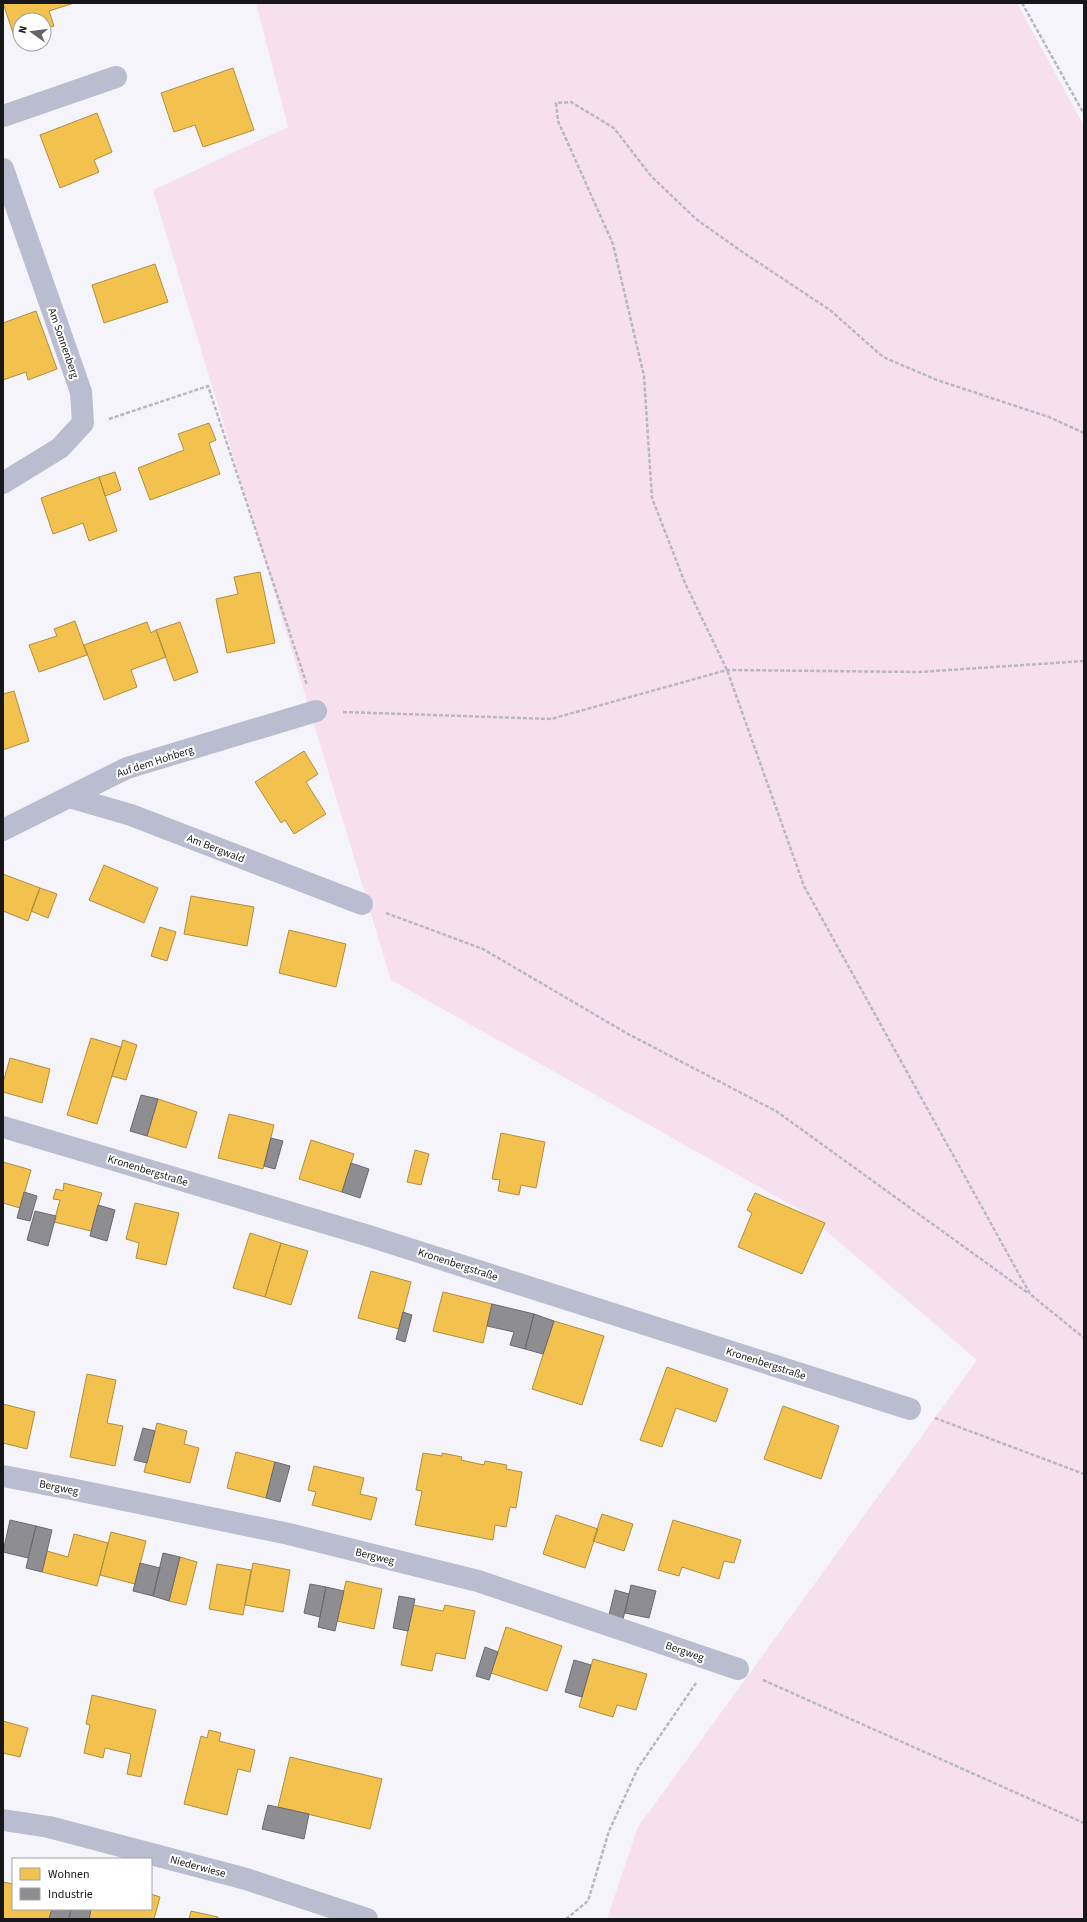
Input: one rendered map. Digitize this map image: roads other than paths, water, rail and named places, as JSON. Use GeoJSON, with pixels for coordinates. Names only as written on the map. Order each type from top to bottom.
{"type":"FeatureCollection","features":[{"type":"Feature","properties":{"kind":"street"},"geometry":{"type":"LineString","coordinates":[[3,116],[116,77]]}},
{"type":"Feature","properties":{"kind":"street","name":"Am Sonnenberg"},"geometry":{"type":"LineString","coordinates":[[3,169],[81,392],[83,423],[60,448],[3,483]]}},
{"type":"Feature","properties":{"kind":"street","name":"Auf dem Hohberg"},"geometry":{"type":"LineString","coordinates":[[3,830],[127,768],[316,711]]}},
{"type":"Feature","properties":{"kind":"street","name":"Am Bergwald"},"geometry":{"type":"LineString","coordinates":[[69,797],[131,815],[362,904]]}},
{"type":"Feature","properties":{"kind":"street","name":"Kronenbergstraße"},"geometry":{"type":"LineString","coordinates":[[3,1127],[369,1236],[910,1409]]}},
{"type":"Feature","properties":{"kind":"street","name":"Bergweg"},"geometry":{"type":"LineString","coordinates":[[3,1476],[289,1534],[478,1581],[738,1669]]}},
{"type":"Feature","properties":{"kind":"street","name":"Niederwiese"},"geometry":{"type":"LineString","coordinates":[[3,1820],[49,1827],[246,1879],[367,1919]]}}]}
